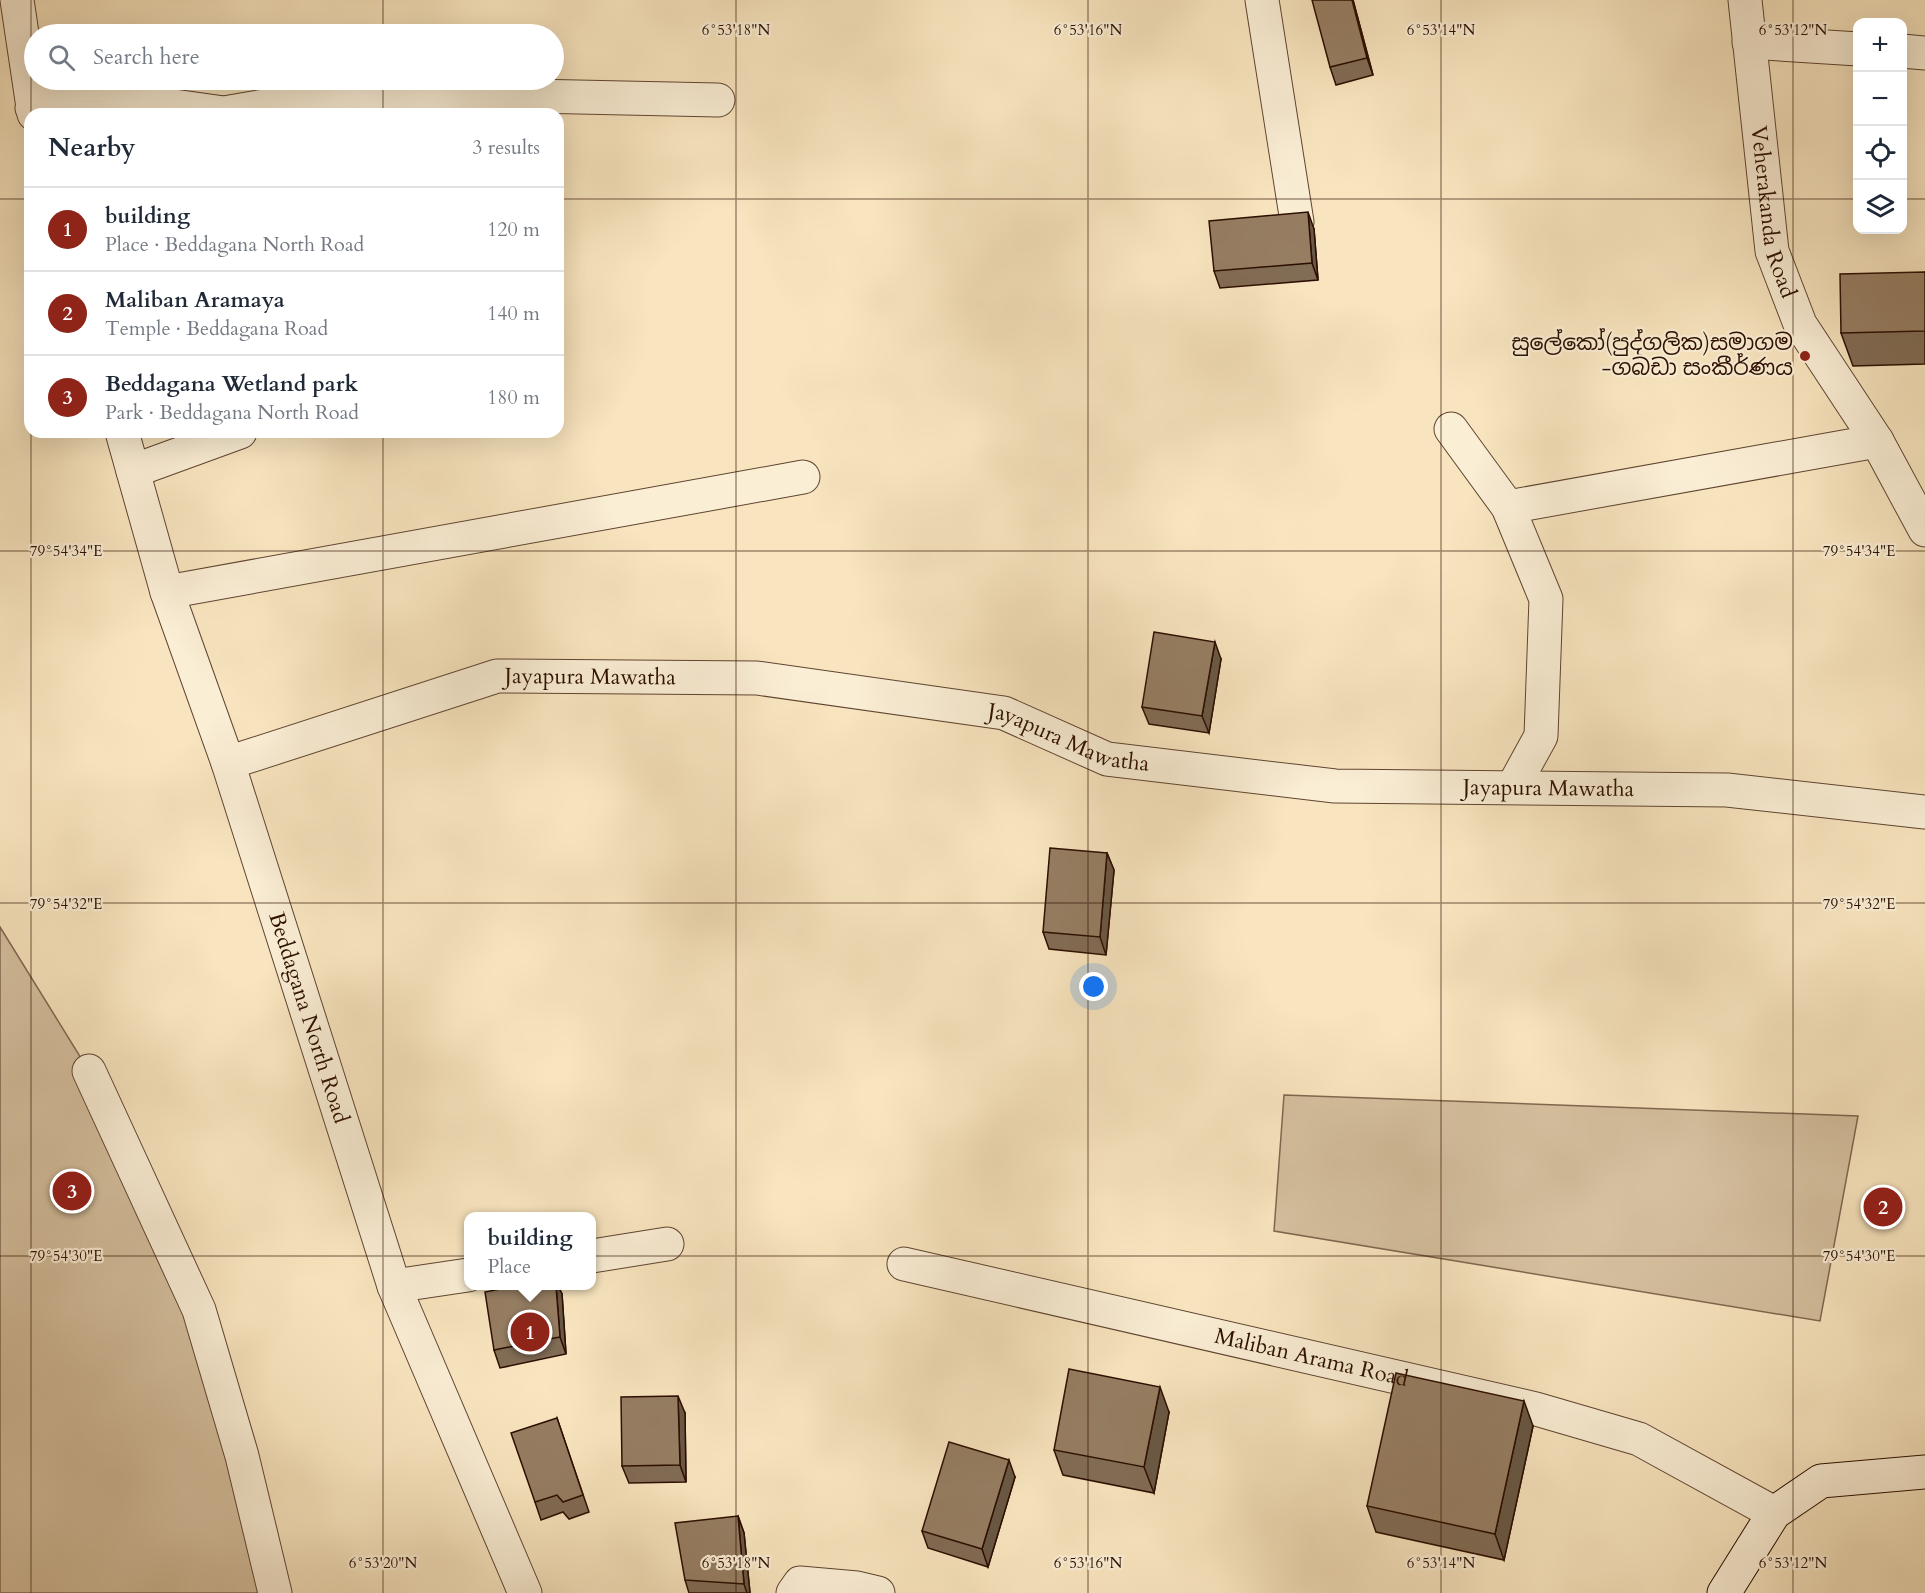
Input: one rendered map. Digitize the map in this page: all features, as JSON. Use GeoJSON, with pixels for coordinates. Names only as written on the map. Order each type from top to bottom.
{"type":"FeatureCollection","features":[{"type":"Feature","properties":{"kind":"street"},"geometry":{"type":"LineString","coordinates":[[17,0],[24,49]]}},
{"type":"Feature","properties":{"kind":"street"},"geometry":{"type":"LineString","coordinates":[[1262,0],[1297,222]]}},
{"type":"Feature","properties":{"kind":"street","name":"Veherakanda Road"},"geometry":{"type":"LineString","coordinates":[[1745,0],[1772,251],[1800,324],[1877,441],[1924,526]]}},
{"type":"Feature","properties":{"kind":"street"},"geometry":{"type":"LineString","coordinates":[[1749,42],[1853,49]]}},
{"type":"Feature","properties":{"kind":"street"},"geometry":{"type":"LineString","coordinates":[[1907,51],[1925,53]]}},
{"type":"Feature","properties":{"kind":"street"},"geometry":{"type":"LineString","coordinates":[[30,90],[33,108]]}},
{"type":"Feature","properties":{"kind":"street"},"geometry":{"type":"LineString","coordinates":[[253,108],[344,92],[718,100]]}},
{"type":"Feature","properties":{"kind":"street"},"geometry":{"type":"LineString","coordinates":[[41,108],[81,93],[188,108]]}},
{"type":"Feature","properties":{"kind":"street"},"geometry":{"type":"LineString","coordinates":[[1450,429],[1508,507],[1546,599],[1541,736],[1513,787]]}},
{"type":"Feature","properties":{"kind":"street","name":"Beddagana North Road"},"geometry":{"type":"LineString","coordinates":[[124,438],[167,592],[228,763],[394,1286],[525,1593]]}},
{"type":"Feature","properties":{"kind":"street"},"geometry":{"type":"LineString","coordinates":[[133,471],[224,438]]}},
{"type":"Feature","properties":{"kind":"street"},"geometry":{"type":"LineString","coordinates":[[1508,507],[1877,441]]}},
{"type":"Feature","properties":{"kind":"street"},"geometry":{"type":"LineString","coordinates":[[167,592],[803,477]]}},
{"type":"Feature","properties":{"kind":"street","name":"Jayapura Mawatha"},"geometry":{"type":"LineString","coordinates":[[228,763],[497,676],[757,678],[1004,713],[1107,759],[1335,786],[1727,790],[1925,812]]}},
{"type":"Feature","properties":{"kind":"street"},"geometry":{"type":"LineString","coordinates":[[89,1071],[199,1310],[242,1456],[275,1593]]}},
{"type":"Feature","properties":{"kind":"street"},"geometry":{"type":"LineString","coordinates":[[596,1255],[668,1244]]}},
{"type":"Feature","properties":{"kind":"street","name":"Maliban Arama Road"},"geometry":{"type":"LineString","coordinates":[[904,1264],[1536,1409],[1639,1439],[1774,1513]]}},
{"type":"Feature","properties":{"kind":"street"},"geometry":{"type":"LineString","coordinates":[[394,1286],[464,1276]]}},
{"type":"Feature","properties":{"kind":"street"},"geometry":{"type":"LineString","coordinates":[[1724,1593],[1774,1513],[1821,1481],[1925,1472]]}},
{"type":"Feature","properties":{"kind":"street"},"geometry":{"type":"LineString","coordinates":[[793,1593],[800,1583],[857,1588],[878,1593]]}},
{"type":"Feature","properties":{"kind":"shaded area"},"geometry":{"type":"Polygon","coordinates":[[[0,927],[89,1071],[199,1310],[275,1593],[0,1593],[0,927]]]}},
{"type":"Feature","properties":{"kind":"shaded area"},"geometry":{"type":"Polygon","coordinates":[[[1284,1095],[1858,1116],[1820,1321],[1274,1231],[1284,1095]]]}},
{"type":"Feature","properties":{"kind":"building"},"geometry":{"type":"Polygon","coordinates":[[[1312,0],[1352,0],[1367,58],[1330,67],[1312,0]]]}},
{"type":"Feature","properties":{"kind":"building"},"geometry":{"type":"Polygon","coordinates":[[[1308,212],[1312,263],[1214,271],[1209,221],[1308,212]]]}},
{"type":"Feature","properties":{"kind":"building"},"geometry":{"type":"Polygon","coordinates":[[[1925,272],[1925,331],[1841,333],[1840,274],[1925,272]]]}},
{"type":"Feature","properties":{"kind":"building"},"geometry":{"type":"Polygon","coordinates":[[[1154,632],[1215,642],[1202,716],[1142,707],[1154,632]]]}},
{"type":"Feature","properties":{"kind":"building"},"geometry":{"type":"Polygon","coordinates":[[[1050,848],[1107,853],[1100,937],[1043,932],[1050,848]]]}},
{"type":"Feature","properties":{"kind":"building"},"geometry":{"type":"Polygon","coordinates":[[[556,1290],[560,1337],[494,1350],[485,1292],[556,1290]]]}},
{"type":"Feature","properties":{"kind":"building"},"geometry":{"type":"Polygon","coordinates":[[[1069,1369],[1160,1387],[1144,1467],[1054,1450],[1069,1369]]]}},
{"type":"Feature","properties":{"kind":"building"},"geometry":{"type":"Polygon","coordinates":[[[1396,1373],[1524,1401],[1495,1534],[1367,1506],[1396,1373]]]}},
{"type":"Feature","properties":{"kind":"building"},"geometry":{"type":"Polygon","coordinates":[[[678,1396],[680,1465],[622,1466],[621,1397],[678,1396]]]}},
{"type":"Feature","properties":{"kind":"building"},"geometry":{"type":"Polygon","coordinates":[[[557,1418],[583,1495],[563,1502],[557,1495],[535,1502],[511,1433],[557,1418]]]}},
{"type":"Feature","properties":{"kind":"building"},"geometry":{"type":"Polygon","coordinates":[[[949,1442],[1009,1460],[982,1549],[922,1531],[949,1442]]]}},
{"type":"Feature","properties":{"kind":"building"},"geometry":{"type":"Polygon","coordinates":[[[738,1516],[744,1584],[685,1580],[675,1523],[738,1516]]]}},
{"type":"Feature","properties":{"kind":"place","name":"සුලේකෝ(පුද්ගලික)සමාගම -ගබඩා සංකීර්ණය"},"geometry":{"type":"Point","coordinates":[1805,356]}},
{"type":"Feature","properties":{"kind":"place","name":"Beddagana Wetland park"},"geometry":{"type":"Point","coordinates":[72,1191]}},
{"type":"Feature","properties":{"kind":"place","name":"Maliban Aramaya"},"geometry":{"type":"Point","coordinates":[1883,1207]}},
{"type":"Feature","properties":{"kind":"place","name":"building"},"geometry":{"type":"Point","coordinates":[530,1332]}}]}
